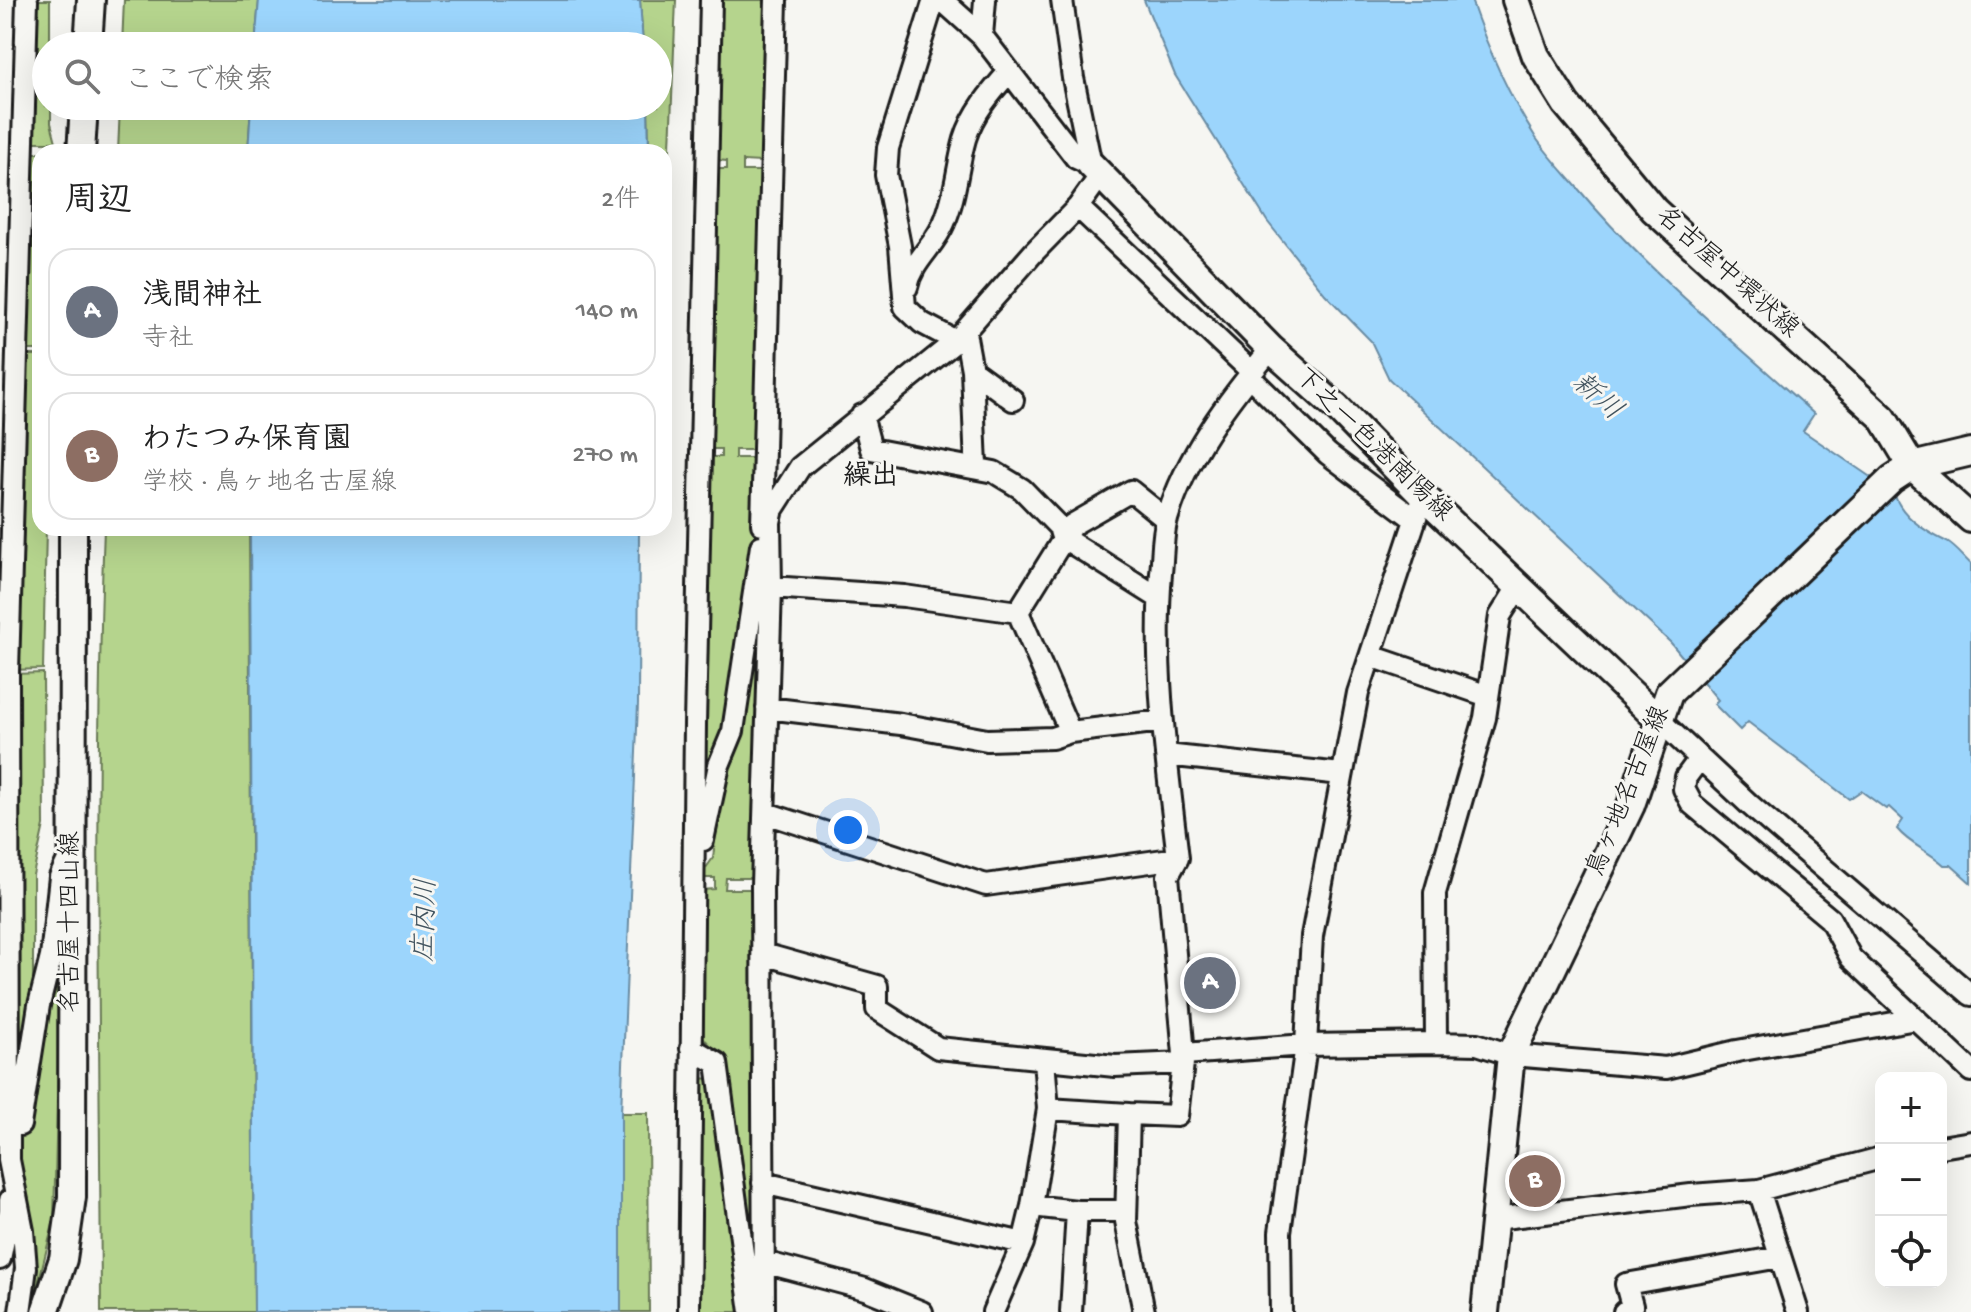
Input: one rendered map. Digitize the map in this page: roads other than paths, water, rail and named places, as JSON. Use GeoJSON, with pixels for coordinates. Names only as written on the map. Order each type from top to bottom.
{"type":"FeatureCollection","features":[{"type":"Feature","properties":{"kind":"main road"},"geometry":{"type":"LineString","coordinates":[[89,32],[91,0]]}},
{"type":"Feature","properties":{"kind":"main road","name":"名古屋中環状線"},"geometry":{"type":"LineString","coordinates":[[1516,0],[1536,56],[1566,104],[1654,210],[1883,418],[1902,472],[1971,519]]}},
{"type":"Feature","properties":{"kind":"main road"},"geometry":{"type":"LineString","coordinates":[[82,144],[83,120]]}},
{"type":"Feature","properties":{"kind":"main road","name":"下之一色港南陽線"},"geometry":{"type":"LineString","coordinates":[[1095,171],[1271,349],[1337,408],[1419,507],[1518,587],[1659,720]]}},
{"type":"Feature","properties":{"kind":"main road"},"geometry":{"type":"LineString","coordinates":[[1902,472],[1971,452]]}},
{"type":"Feature","properties":{"kind":"main road","name":"鳥ヶ地名古屋線"},"geometry":{"type":"LineString","coordinates":[[1485,1312],[1511,1055],[1631,805],[1669,693],[1902,472]]}},
{"type":"Feature","properties":{"kind":"main road","name":"名古屋十四山線"},"geometry":{"type":"LineString","coordinates":[[45,1312],[63,1259],[72,1197],[73,536]]}},
{"type":"Feature","properties":{"kind":"street"},"geometry":{"type":"LineString","coordinates":[[0,1259],[10,1211],[5,989],[4,671],[8,352],[27,0]]}},
{"type":"Feature","properties":{"kind":"street"},"geometry":{"type":"LineString","coordinates":[[689,1312],[691,1048],[711,0]]}},
{"type":"Feature","properties":{"kind":"street"},"geometry":{"type":"LineString","coordinates":[[695,853],[704,838],[719,765],[733,731],[761,545],[776,0]]}},
{"type":"Feature","properties":{"kind":"street"},"geometry":{"type":"LineString","coordinates":[[934,0],[888,148],[886,175],[900,246],[905,307],[922,323],[961,337]]}},
{"type":"Feature","properties":{"kind":"street"},"geometry":{"type":"LineString","coordinates":[[942,0],[982,36],[1076,158],[1095,171]]}},
{"type":"Feature","properties":{"kind":"street"},"geometry":{"type":"LineString","coordinates":[[982,36],[985,0]]}},
{"type":"Feature","properties":{"kind":"street"},"geometry":{"type":"LineString","coordinates":[[761,545],[773,509],[800,467],[961,337],[1034,252],[1078,207],[1095,171],[1073,78],[1062,0]]}},
{"type":"Feature","properties":{"kind":"street"},"geometry":{"type":"LineString","coordinates":[[905,298],[908,279],[916,263],[943,226],[958,179],[966,137],[983,102],[1009,72]]}},
{"type":"Feature","properties":{"kind":"street"},"geometry":{"type":"LineString","coordinates":[[1078,207],[1328,454],[1419,507],[1358,693],[1312,936],[1306,1045],[1280,1232],[1281,1312]]}},
{"type":"Feature","properties":{"kind":"street"},"geometry":{"type":"LineString","coordinates":[[961,337],[972,370],[976,467]]}},
{"type":"Feature","properties":{"kind":"street"},"geometry":{"type":"LineString","coordinates":[[1048,1109],[1177,1116],[1184,1058],[1168,876],[1178,858],[1162,721],[1159,598],[1167,520],[1183,475],[1209,431],[1271,349]]}},
{"type":"Feature","properties":{"kind":"street"},"geometry":{"type":"LineString","coordinates":[[972,370],[1013,400]]}},
{"type":"Feature","properties":{"kind":"street"},"geometry":{"type":"LineString","coordinates":[[862,415],[871,449],[994,472],[1022,489],[1059,527],[1062,537],[1159,598]]}},
{"type":"Feature","properties":{"kind":"street"},"geometry":{"type":"LineString","coordinates":[[764,456],[800,467]]}},
{"type":"Feature","properties":{"kind":"street"},"geometry":{"type":"LineString","coordinates":[[1018,612],[1072,525],[1131,491],[1167,520]]}},
{"type":"Feature","properties":{"kind":"street"},"geometry":{"type":"LineString","coordinates":[[758,1310],[764,1262],[762,885],[771,587],[770,522]]}},
{"type":"Feature","properties":{"kind":"street"},"geometry":{"type":"LineString","coordinates":[[771,587],[904,596],[1018,612]]}},
{"type":"Feature","properties":{"kind":"street"},"geometry":{"type":"LineString","coordinates":[[1436,1043],[1435,893],[1475,756],[1500,616],[1518,587]]}},
{"type":"Feature","properties":{"kind":"street"},"geometry":{"type":"LineString","coordinates":[[1018,612],[1070,732]]}},
{"type":"Feature","properties":{"kind":"street"},"geometry":{"type":"LineString","coordinates":[[1371,656],[1488,696]]}},
{"type":"Feature","properties":{"kind":"street"},"geometry":{"type":"LineString","coordinates":[[767,708],[901,724],[987,740],[1052,738],[1070,732],[1162,721]]}},
{"type":"Feature","properties":{"kind":"street"},"geometry":{"type":"LineString","coordinates":[[1659,720],[1761,815],[1971,995]]}},
{"type":"Feature","properties":{"kind":"street"},"geometry":{"type":"LineString","coordinates":[[1166,755],[1341,774]]}},
{"type":"Feature","properties":{"kind":"street"},"geometry":{"type":"LineString","coordinates":[[1700,758],[1686,777],[1684,789],[1692,804],[1830,919],[1851,958],[1971,1071]]}},
{"type":"Feature","properties":{"kind":"street"},"geometry":{"type":"LineString","coordinates":[[766,813],[986,885],[1178,858]]}},
{"type":"Feature","properties":{"kind":"street"},"geometry":{"type":"LineString","coordinates":[[20,1312],[26,1268],[23,1231],[9,1160],[18,1137],[39,1005],[51,957],[60,877],[72,851]]}},
{"type":"Feature","properties":{"kind":"street"},"geometry":{"type":"LineString","coordinates":[[763,954],[877,986],[877,1009],[938,1048],[1115,1066],[1306,1045],[1436,1043],[1477,1044],[1511,1055],[1666,1068],[1737,1051],[1916,1019]]}},
{"type":"Feature","properties":{"kind":"street"},"geometry":{"type":"LineString","coordinates":[[691,1048],[717,1063],[758,1310]]}},
{"type":"Feature","properties":{"kind":"street"},"geometry":{"type":"LineString","coordinates":[[993,1312],[1023,1243],[1032,1206],[1048,1109],[1044,1060]]}},
{"type":"Feature","properties":{"kind":"street"},"geometry":{"type":"LineString","coordinates":[[1129,1114],[1126,1211],[1144,1312]]}},
{"type":"Feature","properties":{"kind":"street"},"geometry":{"type":"LineString","coordinates":[[1947,1146],[1971,1142]]}},
{"type":"Feature","properties":{"kind":"street"},"geometry":{"type":"LineString","coordinates":[[1495,1219],[1691,1195],[1759,1190],[1875,1160]]}},
{"type":"Feature","properties":{"kind":"street"},"geometry":{"type":"LineString","coordinates":[[763,1183],[1023,1243]]}},
{"type":"Feature","properties":{"kind":"street"},"geometry":{"type":"LineString","coordinates":[[1759,1190],[1798,1312]]}},
{"type":"Feature","properties":{"kind":"street"},"geometry":{"type":"LineString","coordinates":[[1032,1206],[1077,1211],[1126,1211]]}},
{"type":"Feature","properties":{"kind":"street"},"geometry":{"type":"LineString","coordinates":[[1071,1312],[1077,1211]]}},
{"type":"Feature","properties":{"kind":"street"},"geometry":{"type":"LineString","coordinates":[[1624,1312],[1632,1306],[1626,1284],[1780,1257]]}},
{"type":"Feature","properties":{"kind":"street"},"geometry":{"type":"LineString","coordinates":[[764,1262],[865,1289],[922,1312]]}},
{"type":"Feature","properties":{"kind":"water"},"geometry":{"type":"Polygon","coordinates":[[[259,0],[640,0],[642,32],[256,32],[259,0]]]}},
{"type":"Feature","properties":{"kind":"water","name":"新川"},"geometry":{"type":"Polygon","coordinates":[[[1144,0],[1471,0],[1499,71],[1526,122],[1545,150],[1602,216],[1690,304],[1814,414],[1803,431],[1894,493],[1908,516],[1950,544],[1971,564],[1971,883],[1951,865],[1944,865],[1902,835],[1897,829],[1903,820],[1889,807],[1886,809],[1861,791],[1849,799],[1748,722],[1740,730],[1714,704],[1718,700],[1671,643],[1389,379],[1371,341],[1325,294],[1267,221],[1175,75],[1144,0]]]}},
{"type":"Feature","properties":{"kind":"water"},"geometry":{"type":"Polygon","coordinates":[[[250,120],[648,120],[649,144],[249,144],[250,120]]]}},
{"type":"Feature","properties":{"kind":"water","name":"庄内川"},"geometry":{"type":"Polygon","coordinates":[[[250,536],[639,536],[638,704],[621,1113],[621,1312],[254,1312],[250,536]]]}},
{"type":"Feature","properties":{"kind":"place","name":"浅間神社"},"geometry":{"type":"Point","coordinates":[1210,983]}},
{"type":"Feature","properties":{"kind":"place","name":"わたつみ保育園"},"geometry":{"type":"Point","coordinates":[1535,1181]}},
{"type":"Feature","properties":{"kind":"district","name":"繰出"},"geometry":{"type":"Point","coordinates":[871,477]}}]}
